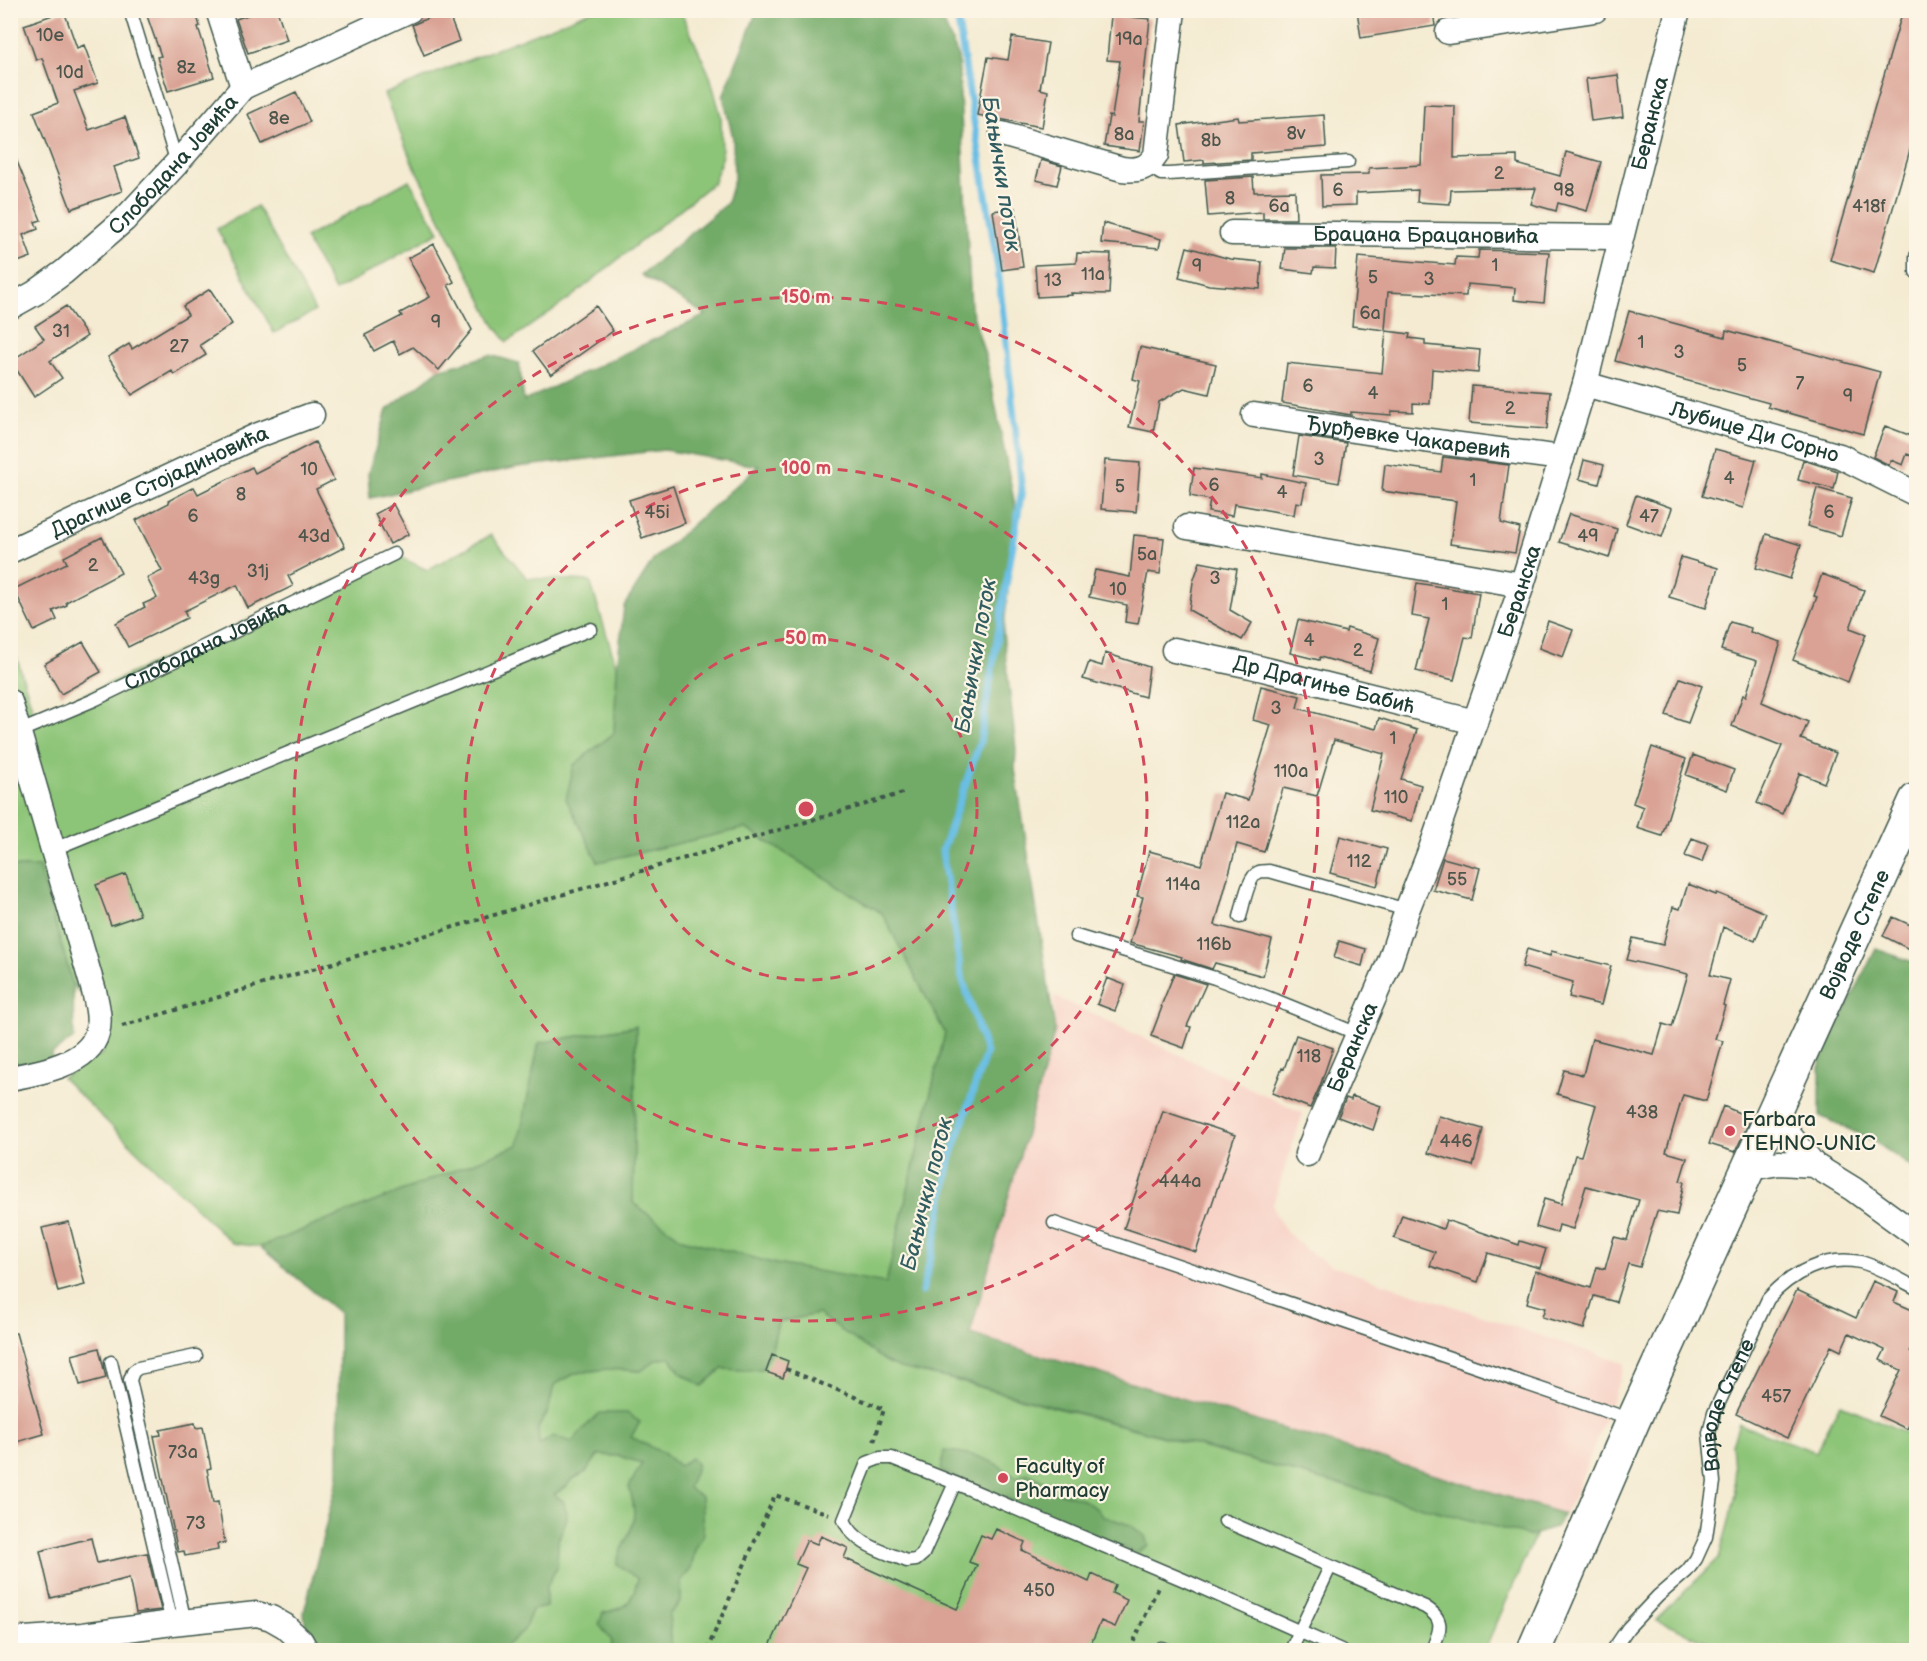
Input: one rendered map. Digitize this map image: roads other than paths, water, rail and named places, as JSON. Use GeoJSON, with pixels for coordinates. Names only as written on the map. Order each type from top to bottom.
{"type":"FeatureCollection","features":[{"type":"Feature","properties":{"kind":"street"},"geometry":{"type":"LineString","coordinates":[[218,10],[243,87]]}},
{"type":"Feature","properties":{"kind":"street","name":"Слободана Јовића"},"geometry":{"type":"LineString","coordinates":[[10,307],[35,293],[64,272],[124,220],[243,87],[410,10]]}},
{"type":"Feature","properties":{"kind":"street"},"geometry":{"type":"LineString","coordinates":[[1002,134],[1122,169],[1133,170],[1150,164],[1156,155],[1173,10]]}},
{"type":"Feature","properties":{"kind":"street"},"geometry":{"type":"LineString","coordinates":[[1448,32],[1595,10]]}},
{"type":"Feature","properties":{"kind":"street","name":"Беранска"},"geometry":{"type":"LineString","coordinates":[[1307,1154],[1390,961],[1522,585],[1585,384],[1678,10]]}},
{"type":"Feature","properties":{"kind":"street","name":"Брацана Брацановића"},"geometry":{"type":"LineString","coordinates":[[1232,233],[1621,237]]}},
{"type":"Feature","properties":{"kind":"street","name":"Љубице Ди Сорно"},"geometry":{"type":"LineString","coordinates":[[1585,384],[1840,456],[1917,494]]}},
{"type":"Feature","properties":{"kind":"street","name":"Драгише Стојадиновића"},"geometry":{"type":"LineString","coordinates":[[10,551],[256,436],[312,415]]}},
{"type":"Feature","properties":{"kind":"street","name":"Ђурђевке Чакаревић"},"geometry":{"type":"LineString","coordinates":[[1254,415],[1562,458]]}},
{"type":"Feature","properties":{"kind":"street"},"geometry":{"type":"LineString","coordinates":[[1187,527],[1522,585]]}},
{"type":"Feature","properties":{"kind":"street","name":"Др Драгиње Бабић"},"geometry":{"type":"LineString","coordinates":[[1174,650],[1251,666],[1475,723]]}},
{"type":"Feature","properties":{"kind":"street"},"geometry":{"type":"LineString","coordinates":[[10,702],[94,991],[99,1018],[97,1033],[92,1045],[84,1053],[51,1069],[10,1078]]}},
{"type":"Feature","properties":{"kind":"street","name":"Војводе Степе"},"geometry":{"type":"LineString","coordinates":[[1534,1650],[1633,1420],[1917,800]]}},
{"type":"Feature","properties":{"kind":"street"},"geometry":{"type":"LineString","coordinates":[[1776,1109],[1790,1136],[1814,1165],[1853,1189],[1917,1235]]}},
{"type":"Feature","properties":{"kind":"street"},"geometry":{"type":"LineString","coordinates":[[1750,1168],[1779,1163],[1814,1165]]}},
{"type":"Feature","properties":{"kind":"street"},"geometry":{"type":"LineString","coordinates":[[10,1640],[84,1643],[179,1622],[257,1614],[271,1618],[285,1626],[304,1646]]}},
{"type":"Feature","properties":{"kind":"lane"},"geometry":{"type":"LineString","coordinates":[[130,10],[177,163]]}},
{"type":"Feature","properties":{"kind":"lane"},"geometry":{"type":"LineString","coordinates":[[1150,164],[1161,174],[1169,174],[1348,162]]}},
{"type":"Feature","properties":{"kind":"lane"},"geometry":{"type":"LineString","coordinates":[[1917,256],[1915,260],[1917,272]]}},
{"type":"Feature","properties":{"kind":"lane","name":"Слободана Јовића"},"geometry":{"type":"LineString","coordinates":[[18,732],[94,700],[394,554]]}},
{"type":"Feature","properties":{"kind":"lane"},"geometry":{"type":"LineString","coordinates":[[54,849],[591,629]]}},
{"type":"Feature","properties":{"kind":"lane"},"geometry":{"type":"LineString","coordinates":[[1240,917],[1250,881],[1260,871],[1269,871],[1407,910]]}},
{"type":"Feature","properties":{"kind":"lane"},"geometry":{"type":"LineString","coordinates":[[1076,936],[1215,978],[1358,1035]]}},
{"type":"Feature","properties":{"kind":"lane"},"geometry":{"type":"LineString","coordinates":[[1054,1223],[1633,1420]]}},
{"type":"Feature","properties":{"kind":"lane","name":"Војводе Степе"},"geometry":{"type":"LineString","coordinates":[[1614,1650],[1628,1628],[1658,1596],[1687,1571],[1706,1537],[1714,1482],[1709,1433],[1712,1419],[1768,1299],[1781,1284],[1802,1271],[1825,1263],[1844,1260],[1863,1263],[1917,1288]]}},
{"type":"Feature","properties":{"kind":"lane"},"geometry":{"type":"LineString","coordinates":[[179,1622],[130,1380],[133,1372],[138,1368],[195,1356]]}},
{"type":"Feature","properties":{"kind":"lane"},"geometry":{"type":"LineString","coordinates":[[111,1362],[179,1622]]}},
{"type":"Feature","properties":{"kind":"lane"},"geometry":{"type":"LineString","coordinates":[[955,1483],[923,1554],[916,1560],[907,1561],[856,1539],[844,1520],[867,1463],[880,1458],[892,1458],[955,1483],[1165,1572],[1341,1650]]}},
{"type":"Feature","properties":{"kind":"lane"},"geometry":{"type":"LineString","coordinates":[[1225,1521],[1434,1612],[1439,1619],[1440,1630],[1432,1650]]}},
{"type":"Feature","properties":{"kind":"lane"},"geometry":{"type":"LineString","coordinates":[[1291,1650],[1330,1567]]}},
{"type":"Feature","properties":{"kind":"waterway","name":"Бањички поток"},"geometry":{"type":"LineString","coordinates":[[922,1292],[936,1237],[950,1160],[986,1053],[961,974],[942,851],[980,742],[1022,490],[998,269],[956,10]]}},
{"type":"Feature","properties":{"kind":"place","name":"Farbara TEHNO-UNIC"},"geometry":{"type":"Point","coordinates":[1730,1131]}},
{"type":"Feature","properties":{"kind":"place","name":"Faculty of Pharmacy"},"geometry":{"type":"Point","coordinates":[1003,1478]}}]}
